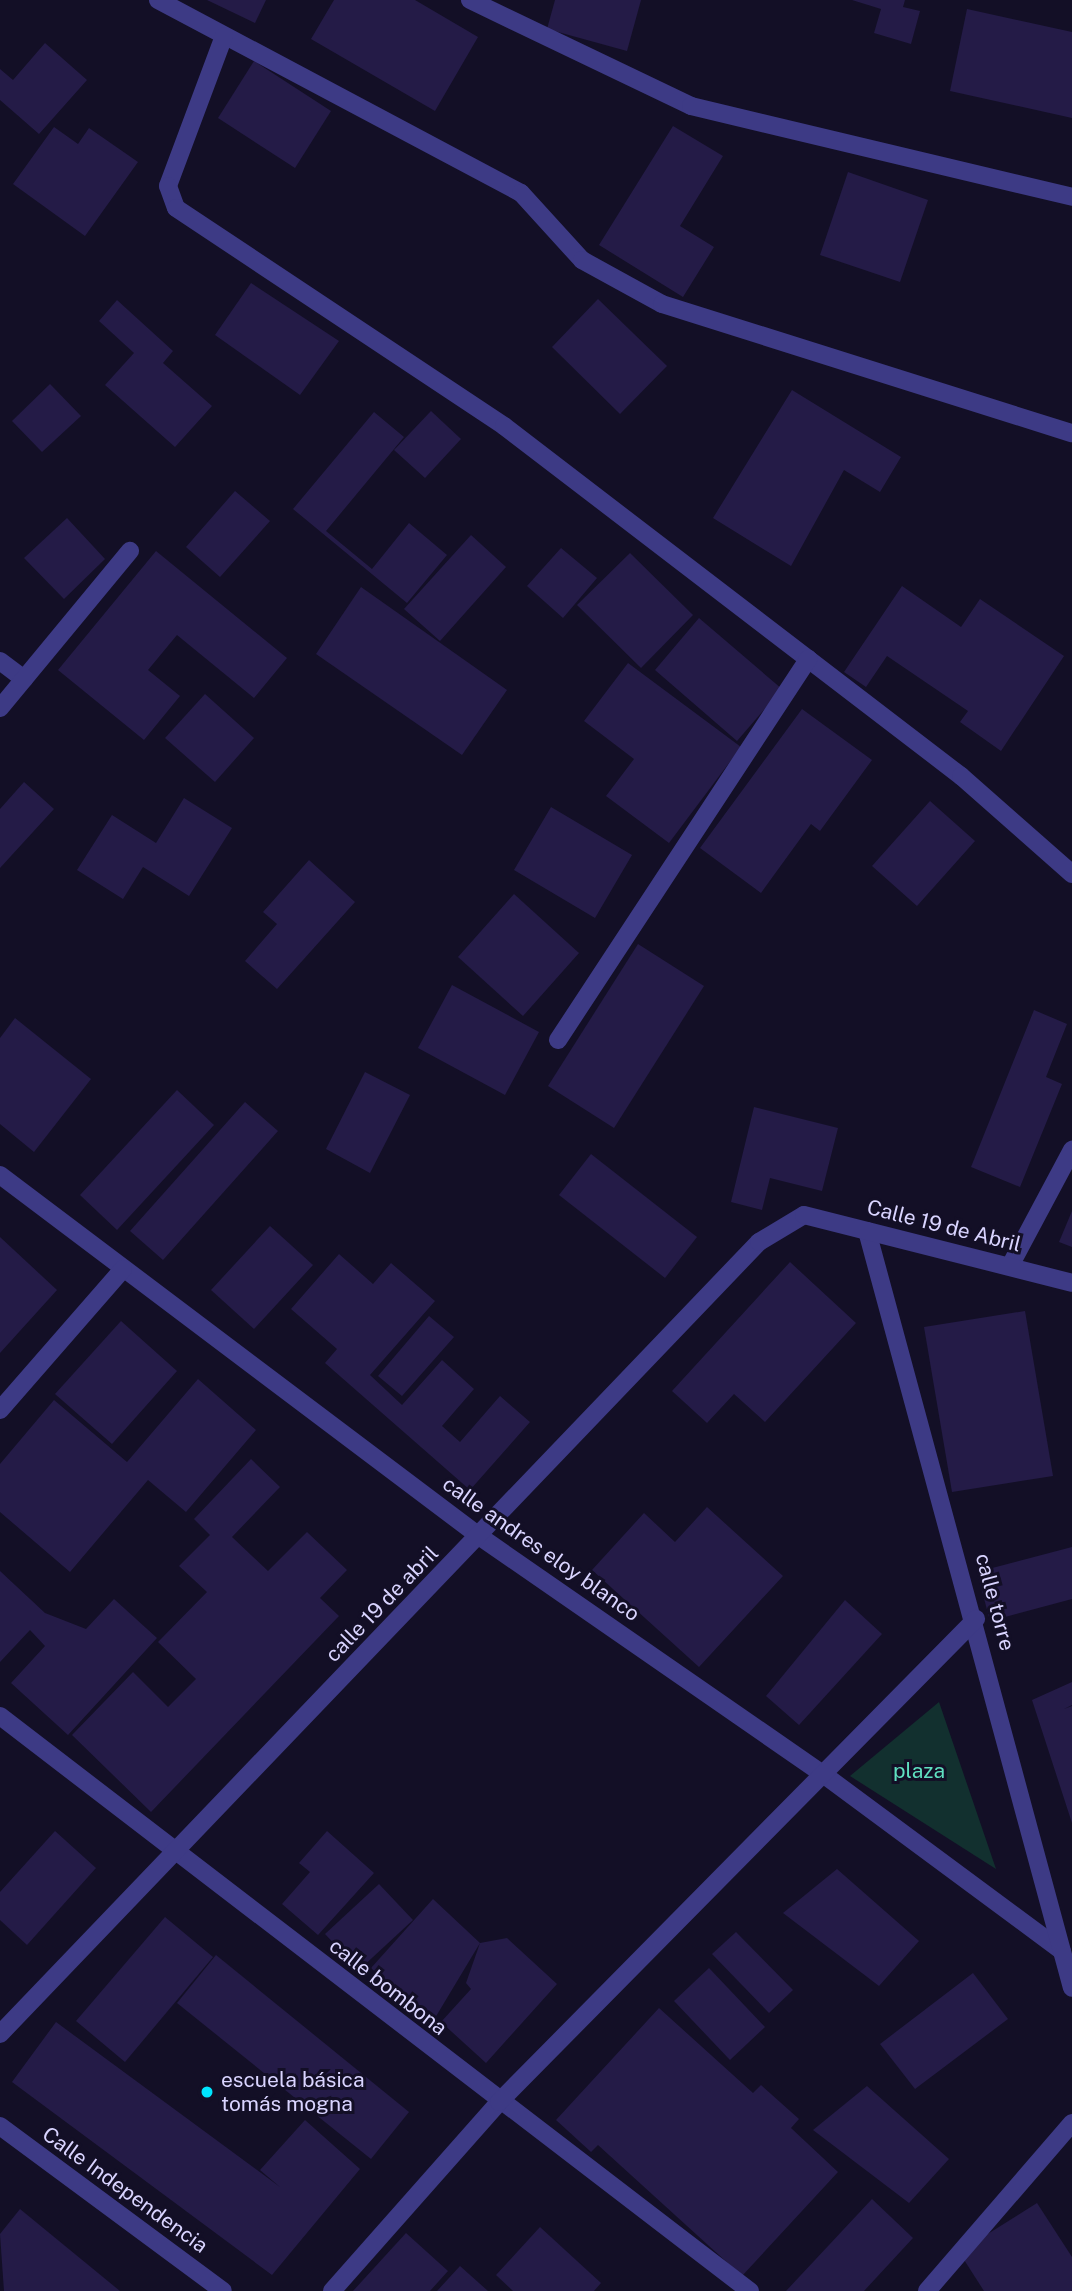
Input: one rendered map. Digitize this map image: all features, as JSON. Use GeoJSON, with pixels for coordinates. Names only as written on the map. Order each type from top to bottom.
{"type":"FeatureCollection","features":[{"type":"Feature","properties":{"kind":"street"},"geometry":{"type":"LineString","coordinates":[[158,0],[521,193],[582,260],[662,303],[1072,433]]}},
{"type":"Feature","properties":{"kind":"street"},"geometry":{"type":"LineString","coordinates":[[470,0],[691,106],[1072,197]]}},
{"type":"Feature","properties":{"kind":"street"},"geometry":{"type":"LineString","coordinates":[[224,36],[168,186],[176,208],[504,426],[961,776],[1072,874]]}},
{"type":"Feature","properties":{"kind":"street"},"geometry":{"type":"LineString","coordinates":[[0,708],[130,551]]}},
{"type":"Feature","properties":{"kind":"street"},"geometry":{"type":"LineString","coordinates":[[558,1040],[808,659]]}},
{"type":"Feature","properties":{"kind":"street"},"geometry":{"type":"LineString","coordinates":[[0,661],[24,679]]}},
{"type":"Feature","properties":{"kind":"street"},"geometry":{"type":"LineString","coordinates":[[1010,1266],[1072,1150]]}},
{"type":"Feature","properties":{"kind":"street","name":"calle andres eloy blanco"},"geometry":{"type":"LineString","coordinates":[[0,1175],[479,1536],[827,1777],[1062,1951]]}},
{"type":"Feature","properties":{"kind":"street","name":"Calle 19 de Abril"},"geometry":{"type":"LineString","coordinates":[[804,1215],[1072,1283]]}},
{"type":"Feature","properties":{"kind":"street","name":"calle 19 de abril"},"geometry":{"type":"LineString","coordinates":[[0,2034],[759,1242],[804,1215]]}},
{"type":"Feature","properties":{"kind":"street","name":"calle torre"},"geometry":{"type":"LineString","coordinates":[[867,1231],[976,1619],[1072,1988]]}},
{"type":"Feature","properties":{"kind":"street"},"geometry":{"type":"LineString","coordinates":[[0,1410],[123,1269]]}},
{"type":"Feature","properties":{"kind":"street"},"geometry":{"type":"LineString","coordinates":[[331,2291],[499,2102],[827,1777],[976,1619]]}},
{"type":"Feature","properties":{"kind":"street","name":"calle bombona"},"geometry":{"type":"LineString","coordinates":[[0,1716],[179,1849],[499,2102],[750,2291]]}},
{"type":"Feature","properties":{"kind":"street"},"geometry":{"type":"LineString","coordinates":[[927,2291],[1072,2123]]}},
{"type":"Feature","properties":{"kind":"street","name":"Calle Independencia"},"geometry":{"type":"LineString","coordinates":[[0,2126],[223,2291]]}},
{"type":"Feature","properties":{"kind":"green space","name":"plaza"},"geometry":{"type":"Polygon","coordinates":[[[939,1702],[996,1869],[850,1776],[939,1702]]]}},
{"type":"Feature","properties":{"kind":"building"},"geometry":{"type":"Polygon","coordinates":[[[207,0],[266,0],[255,23],[207,0]]]}},
{"type":"Feature","properties":{"kind":"building"},"geometry":{"type":"Polygon","coordinates":[[[334,0],[415,0],[478,37],[435,111],[311,39],[334,0]]]}},
{"type":"Feature","properties":{"kind":"building"},"geometry":{"type":"Polygon","coordinates":[[[555,0],[641,0],[627,51],[547,29],[555,0]]]}},
{"type":"Feature","properties":{"kind":"building"},"geometry":{"type":"Polygon","coordinates":[[[852,0],[905,0],[903,7],[920,11],[911,44],[874,33],[881,9],[852,0]]]}},
{"type":"Feature","properties":{"kind":"building"},"geometry":{"type":"Polygon","coordinates":[[[967,9],[1072,32],[1072,118],[950,91],[967,9]]]}},
{"type":"Feature","properties":{"kind":"building"},"geometry":{"type":"Polygon","coordinates":[[[45,43],[87,80],[39,134],[0,100],[0,69],[13,80],[45,43]]]}},
{"type":"Feature","properties":{"kind":"building"},"geometry":{"type":"Polygon","coordinates":[[[254,61],[331,111],[295,168],[218,118],[254,61]]]}},
{"type":"Feature","properties":{"kind":"building"},"geometry":{"type":"Polygon","coordinates":[[[673,126],[723,156],[680,226],[714,247],[683,297],[599,245],[673,126]]]}},
{"type":"Feature","properties":{"kind":"building"},"geometry":{"type":"Polygon","coordinates":[[[54,127],[78,144],[89,128],[138,162],[85,236],[13,184],[54,127]]]}},
{"type":"Feature","properties":{"kind":"building"},"geometry":{"type":"Polygon","coordinates":[[[848,172],[928,200],[900,282],[820,255],[848,172]]]}},
{"type":"Feature","properties":{"kind":"building"},"geometry":{"type":"Polygon","coordinates":[[[251,283],[339,341],[300,395],[215,335],[251,283]]]}},
{"type":"Feature","properties":{"kind":"building"},"geometry":{"type":"Polygon","coordinates":[[[598,299],[667,366],[620,414],[552,347],[598,299]]]}},
{"type":"Feature","properties":{"kind":"building"},"geometry":{"type":"Polygon","coordinates":[[[117,300],[173,351],[163,363],[212,406],[175,447],[105,385],[134,353],[99,321],[117,300]]]}},
{"type":"Feature","properties":{"kind":"building"},"geometry":{"type":"Polygon","coordinates":[[[50,384],[81,416],[42,452],[12,421],[50,384]]]}},
{"type":"Feature","properties":{"kind":"building"},"geometry":{"type":"Polygon","coordinates":[[[792,390],[901,457],[880,492],[844,470],[791,566],[713,518],[792,390]]]}},
{"type":"Feature","properties":{"kind":"building"},"geometry":{"type":"Polygon","coordinates":[[[431,411],[461,439],[425,478],[394,450],[431,411]]]}},
{"type":"Feature","properties":{"kind":"building"},"geometry":{"type":"Polygon","coordinates":[[[374,412],[404,437],[326,531],[372,569],[409,523],[447,555],[407,603],[293,509],[374,412]]]}},
{"type":"Feature","properties":{"kind":"building"},"geometry":{"type":"Polygon","coordinates":[[[235,491],[270,521],[220,577],[186,547],[235,491]]]}},
{"type":"Feature","properties":{"kind":"building"},"geometry":{"type":"Polygon","coordinates":[[[67,518],[105,559],[64,599],[24,558],[67,518]]]}},
{"type":"Feature","properties":{"kind":"building"},"geometry":{"type":"Polygon","coordinates":[[[471,535],[506,567],[440,641],[404,609],[471,535]]]}},
{"type":"Feature","properties":{"kind":"building"},"geometry":{"type":"Polygon","coordinates":[[[561,548],[597,578],[563,618],[527,586],[561,548]]]}},
{"type":"Feature","properties":{"kind":"building"},"geometry":{"type":"Polygon","coordinates":[[[156,551],[287,658],[254,698],[177,635],[148,670],[180,696],[144,740],[58,670],[156,551]]]}},
{"type":"Feature","properties":{"kind":"building"},"geometry":{"type":"Polygon","coordinates":[[[630,553],[693,615],[641,668],[577,605],[630,553]]]}},
{"type":"Feature","properties":{"kind":"building"},"geometry":{"type":"Polygon","coordinates":[[[902,586],[961,627],[980,599],[1064,656],[1001,751],[960,722],[968,711],[887,656],[866,687],[844,672],[902,586]]]}},
{"type":"Feature","properties":{"kind":"building"},"geometry":{"type":"Polygon","coordinates":[[[361,587],[507,690],[462,755],[316,654],[361,587]]]}},
{"type":"Feature","properties":{"kind":"building"},"geometry":{"type":"Polygon","coordinates":[[[699,618],[782,689],[737,741],[655,670],[699,618]]]}},
{"type":"Feature","properties":{"kind":"building"},"geometry":{"type":"Polygon","coordinates":[[[628,663],[741,747],[669,843],[606,796],[634,759],[584,721],[628,663]]]}},
{"type":"Feature","properties":{"kind":"building"},"geometry":{"type":"Polygon","coordinates":[[[205,694],[254,738],[215,782],[165,738],[205,694]]]}},
{"type":"Feature","properties":{"kind":"building"},"geometry":{"type":"Polygon","coordinates":[[[802,709],[872,760],[820,831],[811,824],[761,893],[700,848],[802,709]]]}},
{"type":"Feature","properties":{"kind":"building"},"geometry":{"type":"Polygon","coordinates":[[[24,782],[54,809],[0,868],[0,809],[24,782]]]}},
{"type":"Feature","properties":{"kind":"building"},"geometry":{"type":"Polygon","coordinates":[[[184,798],[232,828],[189,896],[143,867],[123,899],[77,870],[112,815],[156,843],[184,798]]]}},
{"type":"Feature","properties":{"kind":"building"},"geometry":{"type":"Polygon","coordinates":[[[930,801],[975,841],[917,906],[872,866],[930,801]]]}},
{"type":"Feature","properties":{"kind":"building"},"geometry":{"type":"Polygon","coordinates":[[[551,807],[632,855],[595,918],[514,870],[551,807]]]}},
{"type":"Feature","properties":{"kind":"building"},"geometry":{"type":"Polygon","coordinates":[[[309,860],[355,902],[277,989],[245,961],[277,924],[263,912],[309,860]]]}},
{"type":"Feature","properties":{"kind":"building"},"geometry":{"type":"Polygon","coordinates":[[[514,894],[579,953],[523,1016],[458,957],[514,894]]]}},
{"type":"Feature","properties":{"kind":"building"},"geometry":{"type":"Polygon","coordinates":[[[638,944],[704,986],[614,1128],[548,1086],[638,944]]]}},
{"type":"Feature","properties":{"kind":"building"},"geometry":{"type":"Polygon","coordinates":[[[452,985],[539,1032],[505,1095],[418,1048],[452,985]]]}},
{"type":"Feature","properties":{"kind":"building"},"geometry":{"type":"Polygon","coordinates":[[[1034,1010],[1067,1024],[1046,1077],[1062,1084],[1020,1187],[971,1167],[1034,1010]]]}},
{"type":"Feature","properties":{"kind":"building"},"geometry":{"type":"Polygon","coordinates":[[[15,1018],[91,1079],[34,1152],[0,1124],[0,1038],[15,1018]]]}},
{"type":"Feature","properties":{"kind":"building"},"geometry":{"type":"Polygon","coordinates":[[[365,1072],[410,1095],[370,1173],[326,1149],[365,1072]]]}},
{"type":"Feature","properties":{"kind":"building"},"geometry":{"type":"Polygon","coordinates":[[[177,1090],[214,1125],[117,1230],[80,1195],[177,1090]]]}},
{"type":"Feature","properties":{"kind":"building"},"geometry":{"type":"Polygon","coordinates":[[[245,1102],[278,1131],[163,1260],[130,1231],[245,1102]]]}},
{"type":"Feature","properties":{"kind":"building"},"geometry":{"type":"Polygon","coordinates":[[[754,1107],[838,1128],[822,1191],[770,1178],[762,1210],[731,1202],[754,1107]]]}},
{"type":"Feature","properties":{"kind":"building"},"geometry":{"type":"Polygon","coordinates":[[[591,1154],[697,1237],[665,1278],[559,1195],[591,1154]]]}},
{"type":"Feature","properties":{"kind":"building"},"geometry":{"type":"Polygon","coordinates":[[[1072,1211],[1072,1247],[1059,1242],[1072,1211]]]}},
{"type":"Feature","properties":{"kind":"building"},"geometry":{"type":"Polygon","coordinates":[[[270,1226],[313,1265],[254,1329],[211,1290],[270,1226]]]}},
{"type":"Feature","properties":{"kind":"building"},"geometry":{"type":"Polygon","coordinates":[[[0,1237],[57,1290],[0,1353],[0,1237]]]}},
{"type":"Feature","properties":{"kind":"building"},"geometry":{"type":"Polygon","coordinates":[[[339,1254],[373,1284],[391,1263],[435,1301],[370,1375],[402,1405],[442,1360],[474,1389],[442,1426],[460,1442],[500,1396],[530,1422],[470,1490],[325,1363],[337,1349],[291,1309],[339,1254]]]}},
{"type":"Feature","properties":{"kind":"building"},"geometry":{"type":"Polygon","coordinates":[[[790,1262],[856,1323],[765,1422],[734,1394],[707,1423],[672,1391],[790,1262]]]}},
{"type":"Feature","properties":{"kind":"building"},"geometry":{"type":"Polygon","coordinates":[[[1025,1311],[1053,1476],[952,1492],[924,1327],[1025,1311]]]}},
{"type":"Feature","properties":{"kind":"building"},"geometry":{"type":"Polygon","coordinates":[[[429,1316],[454,1337],[402,1396],[378,1376],[429,1316]]]}},
{"type":"Feature","properties":{"kind":"building"},"geometry":{"type":"Polygon","coordinates":[[[121,1321],[177,1371],[112,1444],[55,1394],[121,1321]]]}},
{"type":"Feature","properties":{"kind":"building"},"geometry":{"type":"Polygon","coordinates":[[[198,1379],[256,1430],[186,1512],[148,1480],[70,1572],[0,1512],[0,1464],[54,1400],[127,1462],[198,1379]]]}},
{"type":"Feature","properties":{"kind":"building"},"geometry":{"type":"Polygon","coordinates":[[[251,1459],[280,1487],[232,1537],[268,1571],[307,1532],[347,1570],[320,1598],[339,1616],[151,1812],[72,1735],[133,1672],[168,1707],[196,1679],[158,1642],[207,1592],[179,1566],[210,1535],[194,1519],[251,1459]]]}},
{"type":"Feature","properties":{"kind":"building"},"geometry":{"type":"Polygon","coordinates":[[[707,1507],[783,1576],[699,1667],[592,1570],[644,1513],[675,1542],[707,1507]]]}},
{"type":"Feature","properties":{"kind":"building"},"geometry":{"type":"Polygon","coordinates":[[[1072,1547],[1072,1599],[990,1621],[977,1572],[1072,1547]]]}},
{"type":"Feature","properties":{"kind":"building"},"geometry":{"type":"Polygon","coordinates":[[[0,1571],[45,1613],[86,1629],[114,1599],[157,1638],[68,1735],[11,1683],[45,1646],[30,1630],[0,1662],[0,1571]]]}},
{"type":"Feature","properties":{"kind":"building"},"geometry":{"type":"Polygon","coordinates":[[[845,1600],[882,1634],[799,1725],[766,1696],[845,1600]]]}},
{"type":"Feature","properties":{"kind":"building"},"geometry":{"type":"Polygon","coordinates":[[[1072,1682],[1072,1705],[1064,1709],[1072,1706],[1072,1823],[1032,1700],[1072,1682]]]}},
{"type":"Feature","properties":{"kind":"building"},"geometry":{"type":"Polygon","coordinates":[[[55,1831],[96,1868],[27,1945],[0,1920],[0,1892],[55,1831]]]}},
{"type":"Feature","properties":{"kind":"building"},"geometry":{"type":"Polygon","coordinates":[[[327,1831],[374,1873],[318,1935],[282,1904],[310,1872],[299,1863],[327,1831]]]}},
{"type":"Feature","properties":{"kind":"building"},"geometry":{"type":"Polygon","coordinates":[[[837,1869],[919,1941],[879,1986],[783,1913],[837,1869]]]}},
{"type":"Feature","properties":{"kind":"building"},"geometry":{"type":"Polygon","coordinates":[[[379,1884],[413,1920],[359,1970],[325,1934],[379,1884]]]}},
{"type":"Feature","properties":{"kind":"building"},"geometry":{"type":"Polygon","coordinates":[[[433,1899],[480,1943],[432,2023],[371,1968],[433,1899]]]}},
{"type":"Feature","properties":{"kind":"building"},"geometry":{"type":"Polygon","coordinates":[[[165,1917],[213,1957],[125,2062],[76,2021],[165,1917]]]}},
{"type":"Feature","properties":{"kind":"building"},"geometry":{"type":"Polygon","coordinates":[[[736,1932],[793,1990],[769,2013],[712,1954],[736,1932]]]}},
{"type":"Feature","properties":{"kind":"building"},"geometry":{"type":"Polygon","coordinates":[[[507,1938],[557,1984],[486,2063],[441,2022],[471,1989],[466,1983],[480,1943],[507,1938]]]}},
{"type":"Feature","properties":{"kind":"building"},"geometry":{"type":"Polygon","coordinates":[[[216,1955],[409,2112],[371,2159],[177,2003],[216,1955]]]}},
{"type":"Feature","properties":{"kind":"building"},"geometry":{"type":"Polygon","coordinates":[[[709,1968],[765,2027],[730,2060],[674,2001],[709,1968]]]}},
{"type":"Feature","properties":{"kind":"building"},"geometry":{"type":"Polygon","coordinates":[[[973,1973],[1008,2019],[915,2089],[880,2044],[973,1973]]]}},
{"type":"Feature","properties":{"kind":"building"},"geometry":{"type":"Polygon","coordinates":[[[659,2008],[753,2093],[761,2085],[799,2119],[791,2128],[838,2172],[742,2276],[598,2145],[591,2152],[556,2120],[659,2008]]]}},
{"type":"Feature","properties":{"kind":"building"},"geometry":{"type":"Polygon","coordinates":[[[56,2022],[280,2187],[260,2170],[305,2120],[360,2169],[272,2275],[12,2082],[56,2022]]]}},
{"type":"Feature","properties":{"kind":"building"},"geometry":{"type":"Polygon","coordinates":[[[867,2086],[949,2159],[909,2203],[813,2130],[867,2086]]]}},
{"type":"Feature","properties":{"kind":"building"},"geometry":{"type":"Polygon","coordinates":[[[872,2199],[913,2238],[864,2291],[786,2291],[872,2199]]]}},
{"type":"Feature","properties":{"kind":"building"},"geometry":{"type":"Polygon","coordinates":[[[1037,2203],[1072,2257],[1072,2291],[984,2291],[959,2252],[1037,2203]]]}},
{"type":"Feature","properties":{"kind":"building"},"geometry":{"type":"Polygon","coordinates":[[[20,2209],[120,2291],[4,2291],[0,2234],[20,2209]]]}},
{"type":"Feature","properties":{"kind":"building"},"geometry":{"type":"Polygon","coordinates":[[[540,2227],[601,2283],[594,2291],[513,2291],[496,2275],[540,2227]]]}},
{"type":"Feature","properties":{"kind":"building"},"geometry":{"type":"Polygon","coordinates":[[[406,2233],[448,2271],[430,2291],[353,2291],[406,2233]]]}},
{"type":"Feature","properties":{"kind":"building"},"geometry":{"type":"Polygon","coordinates":[[[460,2266],[488,2291],[437,2291],[460,2266]]]}},
{"type":"Feature","properties":{"kind":"place","name":"escuela básica tomás mogna"},"geometry":{"type":"Point","coordinates":[207,2092]}}]}
